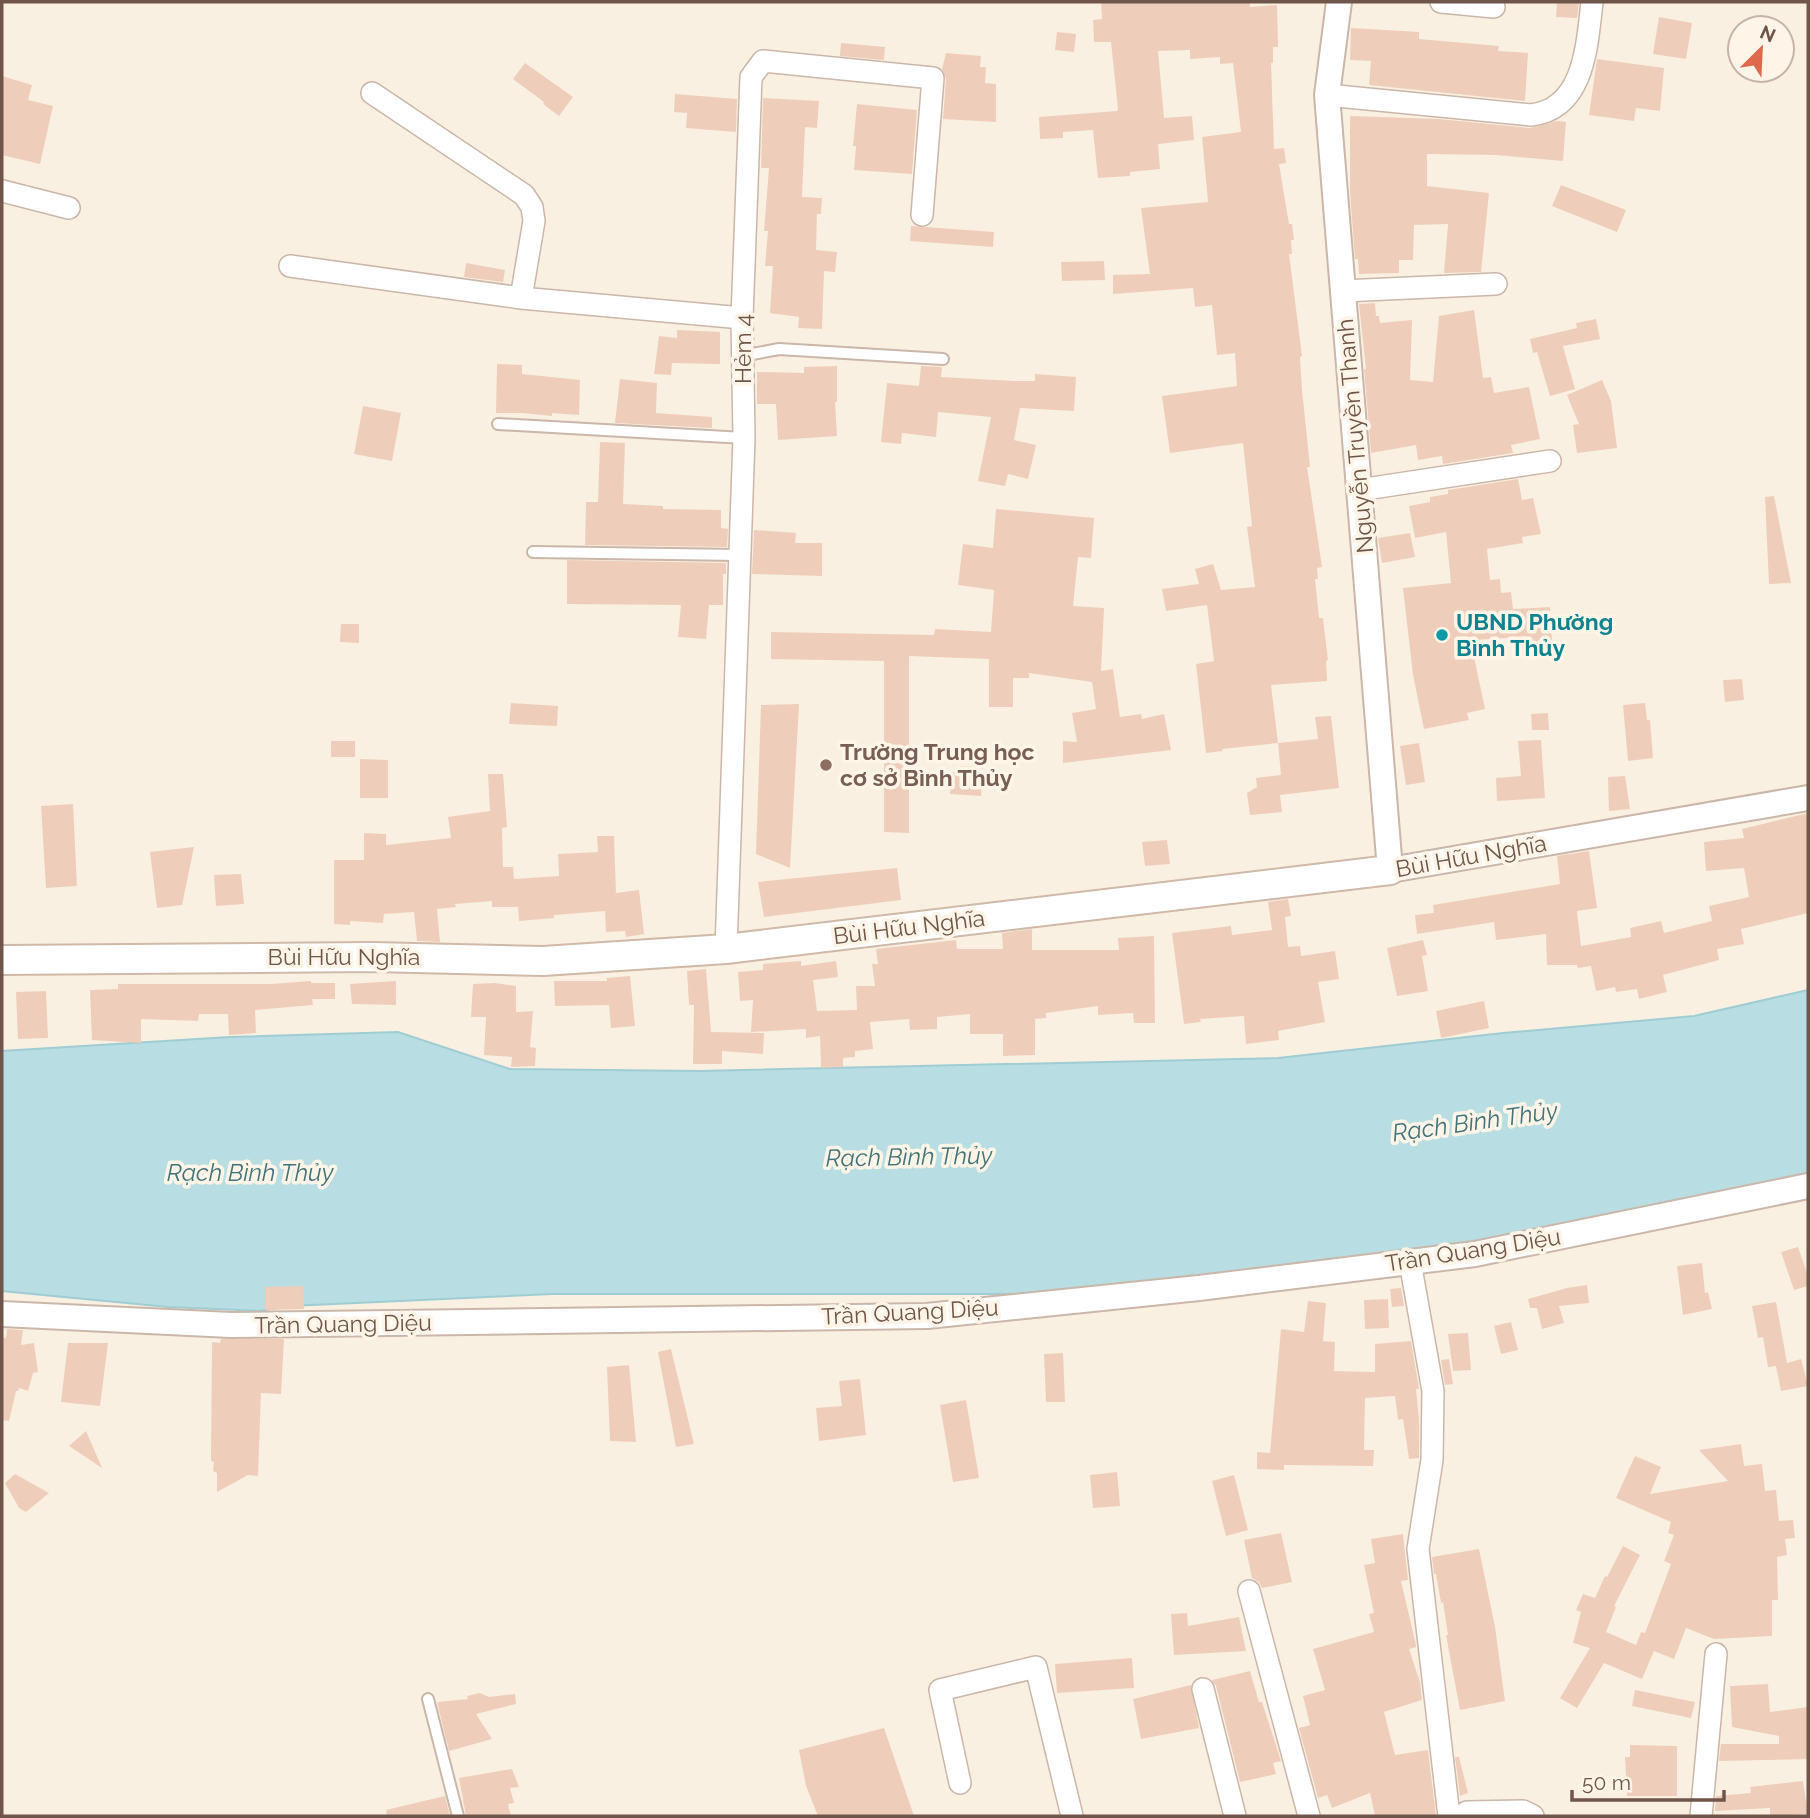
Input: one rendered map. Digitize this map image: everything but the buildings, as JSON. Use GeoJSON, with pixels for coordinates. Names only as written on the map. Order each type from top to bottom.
{"type":"FeatureCollection","features":[{"type":"Feature","properties":{"kind":"main road","name":"Bùi Hữu Nghĩa"},"geometry":{"type":"LineString","coordinates":[[2,960],[372,957],[543,961],[726,949],[1390,870]]}},
{"type":"Feature","properties":{"kind":"street","name":"Nguyễn Truyền Thanh"},"geometry":{"type":"LineString","coordinates":[[1339,2],[1327,95],[1390,870]]}},
{"type":"Feature","properties":{"kind":"street"},"geometry":{"type":"LineString","coordinates":[[1441,2],[1494,7]]}},
{"type":"Feature","properties":{"kind":"street"},"geometry":{"type":"LineString","coordinates":[[1327,95],[1531,115],[1545,113],[1557,108],[1577,82],[1587,47],[1592,2]]}},
{"type":"Feature","properties":{"kind":"street","name":"Hẻm 4"},"geometry":{"type":"LineString","coordinates":[[726,949],[744,438],[741,356],[751,77],[763,61],[933,78],[922,215]]}},
{"type":"Feature","properties":{"kind":"street"},"geometry":{"type":"LineString","coordinates":[[372,93],[524,195],[533,207],[534,221],[521,298]]}},
{"type":"Feature","properties":{"kind":"street"},"geometry":{"type":"LineString","coordinates":[[2,191],[69,208]]}},
{"type":"Feature","properties":{"kind":"street"},"geometry":{"type":"LineString","coordinates":[[290,266],[521,298],[742,318]]}},
{"type":"Feature","properties":{"kind":"street"},"geometry":{"type":"LineString","coordinates":[[1343,291],[1496,284]]}},
{"type":"Feature","properties":{"kind":"street"},"geometry":{"type":"LineString","coordinates":[[1359,490],[1550,461]]}},
{"type":"Feature","properties":{"kind":"street","name":"Bùi Hữu Nghĩa"},"geometry":{"type":"LineString","coordinates":[[1390,870],[1808,798]]}},
{"type":"Feature","properties":{"kind":"street","name":"Trần Quang Diệu"},"geometry":{"type":"LineString","coordinates":[[2,1314],[231,1325],[927,1316],[1199,1288],[1475,1254],[1808,1186]]}},
{"type":"Feature","properties":{"kind":"street"},"geometry":{"type":"LineString","coordinates":[[1410,1262],[1433,1391],[1432,1460],[1418,1549],[1449,1816]]}},
{"type":"Feature","properties":{"kind":"street"},"geometry":{"type":"LineString","coordinates":[[1249,1591],[1309,1816]]}},
{"type":"Feature","properties":{"kind":"street"},"geometry":{"type":"LineString","coordinates":[[1701,1816],[1716,1654]]}},
{"type":"Feature","properties":{"kind":"street"},"geometry":{"type":"LineString","coordinates":[[960,1783],[940,1689],[1036,1667],[1072,1816]]}},
{"type":"Feature","properties":{"kind":"street"},"geometry":{"type":"LineString","coordinates":[[1203,1689],[1235,1816]]}},
{"type":"Feature","properties":{"kind":"street"},"geometry":{"type":"LineString","coordinates":[[1461,1816],[1467,1812],[1523,1811],[1533,1816]]}},
{"type":"Feature","properties":{"kind":"lane"},"geometry":{"type":"LineString","coordinates":[[741,356],[779,349],[943,359]]}},
{"type":"Feature","properties":{"kind":"lane"},"geometry":{"type":"LineString","coordinates":[[498,424],[744,438]]}},
{"type":"Feature","properties":{"kind":"lane"},"geometry":{"type":"LineString","coordinates":[[533,552],[739,555]]}},
{"type":"Feature","properties":{"kind":"lane"},"geometry":{"type":"LineString","coordinates":[[428,1699],[458,1816]]}},
{"type":"Feature","properties":{"kind":"water","name":"Rạch Bình Thủy"},"geometry":{"type":"Polygon","coordinates":[[[1808,990],[1808,1186],[1377,1264],[1019,1294],[552,1294],[290,1306],[259,1311],[168,1307],[2,1291],[2,1051],[230,1037],[398,1032],[510,1069],[700,1071],[1278,1058],[1503,1033],[1694,1016],[1808,990]]]}},
{"type":"Feature","properties":{"kind":"place","name":"UBND Phường Bình Thủy"},"geometry":{"type":"Point","coordinates":[1442,635]}},
{"type":"Feature","properties":{"kind":"place","name":"Trường Trung học cơ sở Bình Thủy"},"geometry":{"type":"Point","coordinates":[826,765]}}]}
